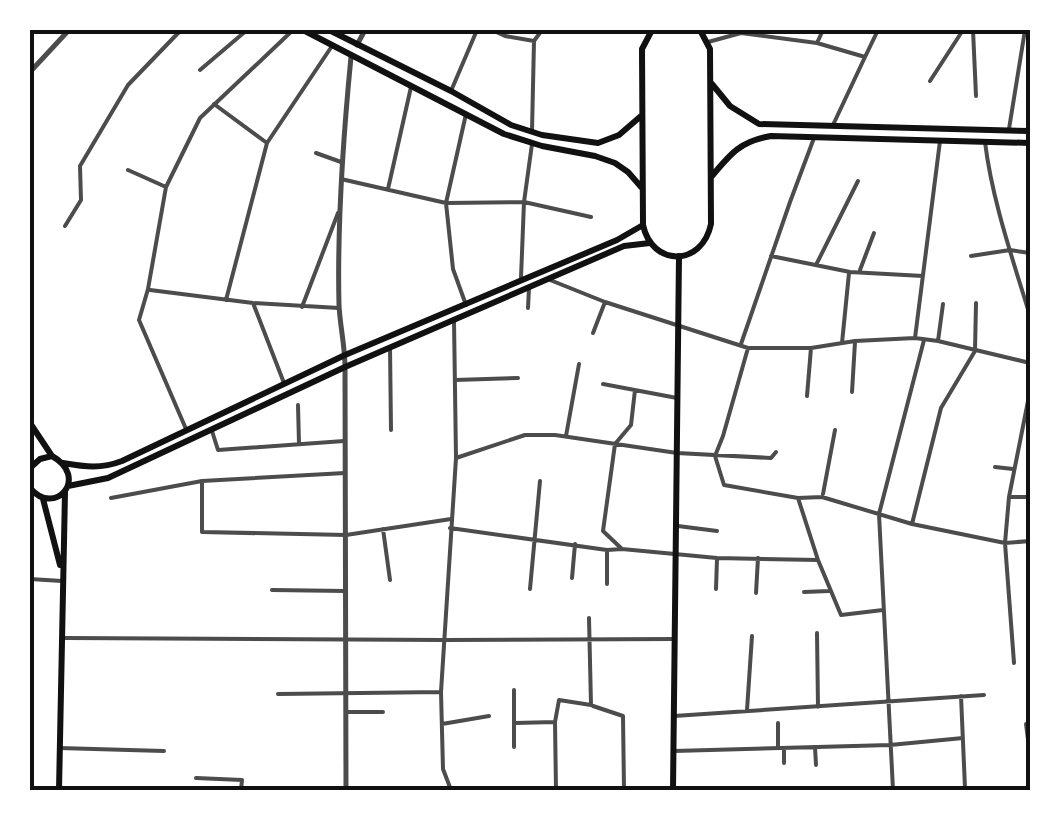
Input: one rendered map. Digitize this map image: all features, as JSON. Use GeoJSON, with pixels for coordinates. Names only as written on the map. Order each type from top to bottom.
{"type":"FeatureCollection","features":[{"type":"Feature","properties":{"kind":"main road"},"geometry":{"type":"LineString","coordinates":[[303,30],[504,134],[615,163],[643,190]]}},
{"type":"Feature","properties":{"kind":"main road"},"geometry":{"type":"LineString","coordinates":[[329,30],[511,124],[532,131],[598,143],[619,135],[642,115]]}},
{"type":"Feature","properties":{"kind":"main road"},"geometry":{"type":"LineString","coordinates":[[652,30],[642,49],[643,225],[650,243],[666,254],[679,256],[698,249],[708,238],[711,224],[708,42],[700,30]]}},
{"type":"Feature","properties":{"kind":"main road"},"geometry":{"type":"LineString","coordinates":[[710,82],[730,106],[759,124],[1030,130]]}},
{"type":"Feature","properties":{"kind":"main road"},"geometry":{"type":"LineString","coordinates":[[711,177],[734,150],[753,139],[771,136],[1030,143]]}},
{"type":"Feature","properties":{"kind":"main road"},"geometry":{"type":"LineString","coordinates":[[30,423],[52,456],[64,463],[107,467],[345,355],[617,240],[643,225]]}},
{"type":"Feature","properties":{"kind":"main road"},"geometry":{"type":"LineString","coordinates":[[30,488],[43,499],[55,498],[66,489],[108,478],[390,347],[624,246],[650,243]]}},
{"type":"Feature","properties":{"kind":"main road"},"geometry":{"type":"LineString","coordinates":[[673,790],[679,256]]}},
{"type":"Feature","properties":{"kind":"main road"},"geometry":{"type":"LineString","coordinates":[[30,454],[32,466]]}},
{"type":"Feature","properties":{"kind":"main road"},"geometry":{"type":"LineString","coordinates":[[32,466],[40,458],[52,456]]}},
{"type":"Feature","properties":{"kind":"main road"},"geometry":{"type":"LineString","coordinates":[[59,790],[62,578],[69,474],[64,463]]}},
{"type":"Feature","properties":{"kind":"main road"},"geometry":{"type":"LineString","coordinates":[[43,499],[62,578]]}},
{"type":"Feature","properties":{"kind":"street"},"geometry":{"type":"LineString","coordinates":[[30,72],[69,30]]}},
{"type":"Feature","properties":{"kind":"street"},"geometry":{"type":"LineString","coordinates":[[65,226],[81,200],[80,166],[128,85],[182,30]]}},
{"type":"Feature","properties":{"kind":"street"},"geometry":{"type":"LineString","coordinates":[[200,70],[247,30]]}},
{"type":"Feature","properties":{"kind":"street"},"geometry":{"type":"LineString","coordinates":[[186,430],[139,320],[166,187],[200,118],[294,30]]}},
{"type":"Feature","properties":{"kind":"street"},"geometry":{"type":"LineString","coordinates":[[357,45],[365,30]]}},
{"type":"Feature","properties":{"kind":"street"},"geometry":{"type":"LineString","coordinates":[[451,91],[477,30]]}},
{"type":"Feature","properties":{"kind":"street"},"geometry":{"type":"LineString","coordinates":[[492,30],[534,40]]}},
{"type":"Feature","properties":{"kind":"street"},"geometry":{"type":"LineString","coordinates":[[532,131],[534,40],[542,30]]}},
{"type":"Feature","properties":{"kind":"street"},"geometry":{"type":"LineString","coordinates":[[817,43],[822,30]]}},
{"type":"Feature","properties":{"kind":"street"},"geometry":{"type":"LineString","coordinates":[[832,127],[878,30]]}},
{"type":"Feature","properties":{"kind":"street"},"geometry":{"type":"LineString","coordinates":[[930,82],[962,30]]}},
{"type":"Feature","properties":{"kind":"street"},"geometry":{"type":"LineString","coordinates":[[973,30],[976,96]]}},
{"type":"Feature","properties":{"kind":"street"},"geometry":{"type":"LineString","coordinates":[[1009,130],[1025,30]]}},
{"type":"Feature","properties":{"kind":"street"},"geometry":{"type":"LineString","coordinates":[[708,42],[742,32],[817,43],[864,57]]}},
{"type":"Feature","properties":{"kind":"street"},"geometry":{"type":"LineString","coordinates":[[1022,45],[1030,46]]}},
{"type":"Feature","properties":{"kind":"street"},"geometry":{"type":"LineString","coordinates":[[226,300],[267,143],[332,46]]}},
{"type":"Feature","properties":{"kind":"street"},"geometry":{"type":"LineString","coordinates":[[346,790],[346,367],[339,308],[341,162],[351,57]]}},
{"type":"Feature","properties":{"kind":"street"},"geometry":{"type":"LineString","coordinates":[[388,191],[411,87]]}},
{"type":"Feature","properties":{"kind":"street"},"geometry":{"type":"LineString","coordinates":[[214,104],[267,143]]}},
{"type":"Feature","properties":{"kind":"street"},"geometry":{"type":"LineString","coordinates":[[466,113],[446,203],[453,269],[466,304]]}},
{"type":"Feature","properties":{"kind":"street"},"geometry":{"type":"LineString","coordinates":[[741,344],[814,138]]}},
{"type":"Feature","properties":{"kind":"street"},"geometry":{"type":"LineString","coordinates":[[916,338],[940,141]]}},
{"type":"Feature","properties":{"kind":"street"},"geometry":{"type":"LineString","coordinates":[[985,141],[1030,316]]}},
{"type":"Feature","properties":{"kind":"street"},"geometry":{"type":"LineString","coordinates":[[521,279],[524,202],[532,144]]}},
{"type":"Feature","properties":{"kind":"street"},"geometry":{"type":"LineString","coordinates":[[316,153],[341,162]]}},
{"type":"Feature","properties":{"kind":"street"},"geometry":{"type":"LineString","coordinates":[[128,170],[166,187]]}},
{"type":"Feature","properties":{"kind":"street"},"geometry":{"type":"LineString","coordinates":[[341,179],[446,203],[524,202],[591,216]]}},
{"type":"Feature","properties":{"kind":"street"},"geometry":{"type":"LineString","coordinates":[[816,265],[858,180]]}},
{"type":"Feature","properties":{"kind":"street"},"geometry":{"type":"LineString","coordinates":[[302,307],[340,207]]}},
{"type":"Feature","properties":{"kind":"street"},"geometry":{"type":"LineString","coordinates":[[859,272],[874,233]]}},
{"type":"Feature","properties":{"kind":"street"},"geometry":{"type":"LineString","coordinates":[[971,256],[1010,250],[1030,254]]}},
{"type":"Feature","properties":{"kind":"street"},"geometry":{"type":"LineString","coordinates":[[770,256],[850,272],[923,276]]}},
{"type":"Feature","properties":{"kind":"street"},"geometry":{"type":"LineString","coordinates":[[842,343],[850,272]]}},
{"type":"Feature","properties":{"kind":"street"},"geometry":{"type":"LineString","coordinates":[[548,280],[748,348],[811,348],[916,338],[1030,363]]}},
{"type":"Feature","properties":{"kind":"street"},"geometry":{"type":"LineString","coordinates":[[528,308],[529,288]]}},
{"type":"Feature","properties":{"kind":"street"},"geometry":{"type":"LineString","coordinates":[[148,289],[253,304],[339,308]]}},
{"type":"Feature","properties":{"kind":"street"},"geometry":{"type":"LineString","coordinates":[[593,333],[604,302]]}},
{"type":"Feature","properties":{"kind":"street"},"geometry":{"type":"LineString","coordinates":[[912,524],[941,408],[975,351],[976,303]]}},
{"type":"Feature","properties":{"kind":"street"},"geometry":{"type":"LineString","coordinates":[[253,304],[284,386]]}},
{"type":"Feature","properties":{"kind":"street"},"geometry":{"type":"LineString","coordinates":[[938,340],[944,304]]}},
{"type":"Feature","properties":{"kind":"street"},"geometry":{"type":"LineString","coordinates":[[451,790],[443,769],[441,692],[456,458],[454,320]]}},
{"type":"Feature","properties":{"kind":"street"},"geometry":{"type":"LineString","coordinates":[[893,790],[880,514],[924,340]]}},
{"type":"Feature","properties":{"kind":"street"},"geometry":{"type":"LineString","coordinates":[[852,392],[855,341]]}},
{"type":"Feature","properties":{"kind":"street"},"geometry":{"type":"LineString","coordinates":[[390,347],[392,430]]}},
{"type":"Feature","properties":{"kind":"street"},"geometry":{"type":"LineString","coordinates":[[748,348],[716,456],[724,485],[798,498],[822,497],[912,524],[1006,543],[1030,541]]}},
{"type":"Feature","properties":{"kind":"street"},"geometry":{"type":"LineString","coordinates":[[807,396],[811,348]]}},
{"type":"Feature","properties":{"kind":"street"},"geometry":{"type":"LineString","coordinates":[[566,436],[579,364]]}},
{"type":"Feature","properties":{"kind":"street"},"geometry":{"type":"LineString","coordinates":[[454,380],[518,378]]}},
{"type":"Feature","properties":{"kind":"street"},"geometry":{"type":"LineString","coordinates":[[603,384],[677,398]]}},
{"type":"Feature","properties":{"kind":"street"},"geometry":{"type":"LineString","coordinates":[[622,549],[603,531],[614,444],[631,425],[635,390]]}},
{"type":"Feature","properties":{"kind":"street"},"geometry":{"type":"LineString","coordinates":[[1014,663],[1006,543],[1008,497],[1030,391]]}},
{"type":"Feature","properties":{"kind":"street"},"geometry":{"type":"LineString","coordinates":[[298,405],[299,444]]}},
{"type":"Feature","properties":{"kind":"street"},"geometry":{"type":"LineString","coordinates":[[822,497],[834,430]]}},
{"type":"Feature","properties":{"kind":"street"},"geometry":{"type":"LineString","coordinates":[[212,432],[218,450],[346,440]]}},
{"type":"Feature","properties":{"kind":"street"},"geometry":{"type":"LineString","coordinates":[[456,458],[525,435],[566,436],[716,456],[770,458],[776,452]]}},
{"type":"Feature","properties":{"kind":"street"},"geometry":{"type":"LineString","coordinates":[[994,467],[1013,469]]}},
{"type":"Feature","properties":{"kind":"street"},"geometry":{"type":"LineString","coordinates":[[111,498],[202,482],[346,472]]}},
{"type":"Feature","properties":{"kind":"street"},"geometry":{"type":"LineString","coordinates":[[530,588],[540,481]]}},
{"type":"Feature","properties":{"kind":"street"},"geometry":{"type":"LineString","coordinates":[[202,482],[202,532],[346,535],[451,519]]}},
{"type":"Feature","properties":{"kind":"street"},"geometry":{"type":"LineString","coordinates":[[1008,497],[1029,497]]}},
{"type":"Feature","properties":{"kind":"street"},"geometry":{"type":"LineString","coordinates":[[798,498],[841,615],[883,610]]}},
{"type":"Feature","properties":{"kind":"street"},"geometry":{"type":"LineString","coordinates":[[676,526],[718,531]]}},
{"type":"Feature","properties":{"kind":"street"},"geometry":{"type":"LineString","coordinates":[[450,528],[533,542],[676,556],[818,560]]}},
{"type":"Feature","properties":{"kind":"street"},"geometry":{"type":"LineString","coordinates":[[383,529],[390,580]]}},
{"type":"Feature","properties":{"kind":"street"},"geometry":{"type":"LineString","coordinates":[[572,578],[574,544]]}},
{"type":"Feature","properties":{"kind":"street"},"geometry":{"type":"LineString","coordinates":[[606,584],[607,550]]}},
{"type":"Feature","properties":{"kind":"street"},"geometry":{"type":"LineString","coordinates":[[716,558],[716,590]]}},
{"type":"Feature","properties":{"kind":"street"},"geometry":{"type":"LineString","coordinates":[[756,593],[758,558]]}},
{"type":"Feature","properties":{"kind":"street"},"geometry":{"type":"LineString","coordinates":[[30,580],[62,578]]}},
{"type":"Feature","properties":{"kind":"street"},"geometry":{"type":"LineString","coordinates":[[272,590],[346,591]]}},
{"type":"Feature","properties":{"kind":"street"},"geometry":{"type":"LineString","coordinates":[[804,592],[830,591]]}},
{"type":"Feature","properties":{"kind":"street"},"geometry":{"type":"LineString","coordinates":[[589,618],[591,705]]}},
{"type":"Feature","properties":{"kind":"street"},"geometry":{"type":"LineString","coordinates":[[816,633],[818,706]]}},
{"type":"Feature","properties":{"kind":"street"},"geometry":{"type":"LineString","coordinates":[[746,710],[752,636]]}},
{"type":"Feature","properties":{"kind":"street"},"geometry":{"type":"LineString","coordinates":[[61,638],[675,639]]}},
{"type":"Feature","properties":{"kind":"street"},"geometry":{"type":"LineString","coordinates":[[514,690],[514,747]]}},
{"type":"Feature","properties":{"kind":"street"},"geometry":{"type":"LineString","coordinates":[[278,694],[441,692]]}},
{"type":"Feature","properties":{"kind":"street"},"geometry":{"type":"LineString","coordinates":[[674,716],[984,695]]}},
{"type":"Feature","properties":{"kind":"street"},"geometry":{"type":"LineString","coordinates":[[962,696],[965,788]]}},
{"type":"Feature","properties":{"kind":"street"},"geometry":{"type":"LineString","coordinates":[[556,790],[558,700],[591,705],[623,716],[624,790]]}},
{"type":"Feature","properties":{"kind":"street"},"geometry":{"type":"LineString","coordinates":[[346,712],[383,712]]}},
{"type":"Feature","properties":{"kind":"street"},"geometry":{"type":"LineString","coordinates":[[442,724],[489,716]]}},
{"type":"Feature","properties":{"kind":"street"},"geometry":{"type":"LineString","coordinates":[[514,723],[555,722]]}},
{"type":"Feature","properties":{"kind":"street"},"geometry":{"type":"LineString","coordinates":[[778,723],[784,764]]}},
{"type":"Feature","properties":{"kind":"street"},"geometry":{"type":"LineString","coordinates":[[1030,724],[1026,724],[1030,755]]}},
{"type":"Feature","properties":{"kind":"street"},"geometry":{"type":"LineString","coordinates":[[674,751],[963,738]]}},
{"type":"Feature","properties":{"kind":"street"},"geometry":{"type":"LineString","coordinates":[[815,746],[816,765]]}},
{"type":"Feature","properties":{"kind":"street"},"geometry":{"type":"LineString","coordinates":[[59,748],[164,750]]}},
{"type":"Feature","properties":{"kind":"street"},"geometry":{"type":"LineString","coordinates":[[196,778],[242,780],[241,790]]}}]}
